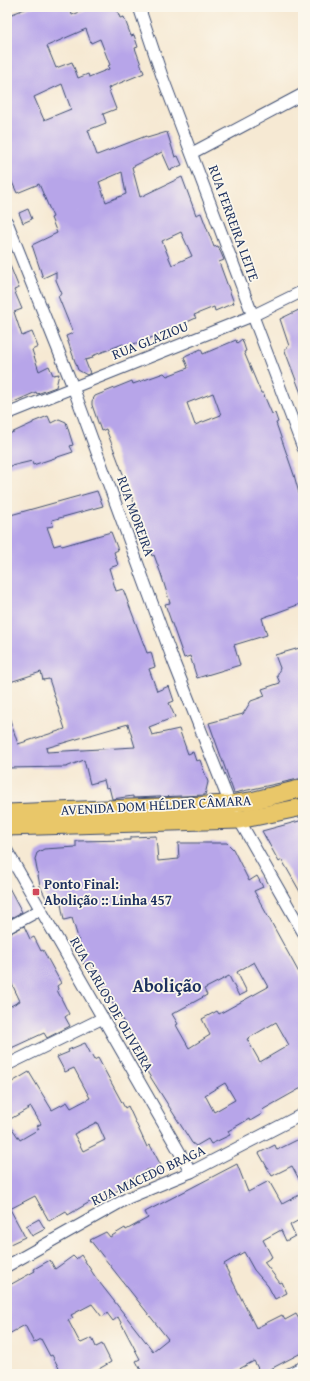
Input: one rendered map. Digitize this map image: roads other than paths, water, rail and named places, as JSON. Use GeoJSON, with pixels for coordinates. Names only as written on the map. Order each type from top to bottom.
{"type":"FeatureCollection","features":[{"type":"Feature","properties":{"kind":"main road","name":"AVENIDA DOM HÉLDER CÂMARA"},"geometry":{"type":"LineString","coordinates":[[7,813],[230,804],[251,801],[303,788]]}},
{"type":"Feature","properties":{"kind":"main road","name":"AVENIDA DOM HÉLDER CÂMARA"},"geometry":{"type":"LineString","coordinates":[[7,827],[239,820],[303,807]]}},
{"type":"Feature","properties":{"kind":"street","name":"RUA FERREIRA LEITE"},"geometry":{"type":"LineString","coordinates":[[139,7],[162,76],[303,448]]}},
{"type":"Feature","properties":{"kind":"street"},"geometry":{"type":"LineString","coordinates":[[192,152],[303,94]]}},
{"type":"Feature","properties":{"kind":"street","name":"RUA MOREIRA"},"geometry":{"type":"LineString","coordinates":[[7,222],[73,388],[173,660],[230,804],[303,932]]}},
{"type":"Feature","properties":{"kind":"street","name":"RUA GLAZIOU"},"geometry":{"type":"LineString","coordinates":[[7,414],[252,316],[303,291]]}},
{"type":"Feature","properties":{"kind":"street","name":"RUA CARLOS DE OLIVEIRA"},"geometry":{"type":"LineString","coordinates":[[7,851],[191,1172]]}},
{"type":"Feature","properties":{"kind":"street"},"geometry":{"type":"LineString","coordinates":[[7,928],[40,910]]}},
{"type":"Feature","properties":{"kind":"street"},"geometry":{"type":"LineString","coordinates":[[7,1065],[103,1018]]}},
{"type":"Feature","properties":{"kind":"street","name":"RUA MACEDO BRAGA"},"geometry":{"type":"LineString","coordinates":[[7,1266],[128,1198],[191,1172],[303,1114]]}},
{"type":"Feature","properties":{"kind":"street"},"geometry":{"type":"LineString","coordinates":[[289,1374],[303,1366]]}},
{"type":"Feature","properties":{"kind":"place","name":"Ponto Final: Abolição :: Linha 457"},"geometry":{"type":"Point","coordinates":[36,892]}},
{"type":"Feature","properties":{"kind":"district","name":"Abolição"},"geometry":{"type":"Point","coordinates":[167,985]}}]}
